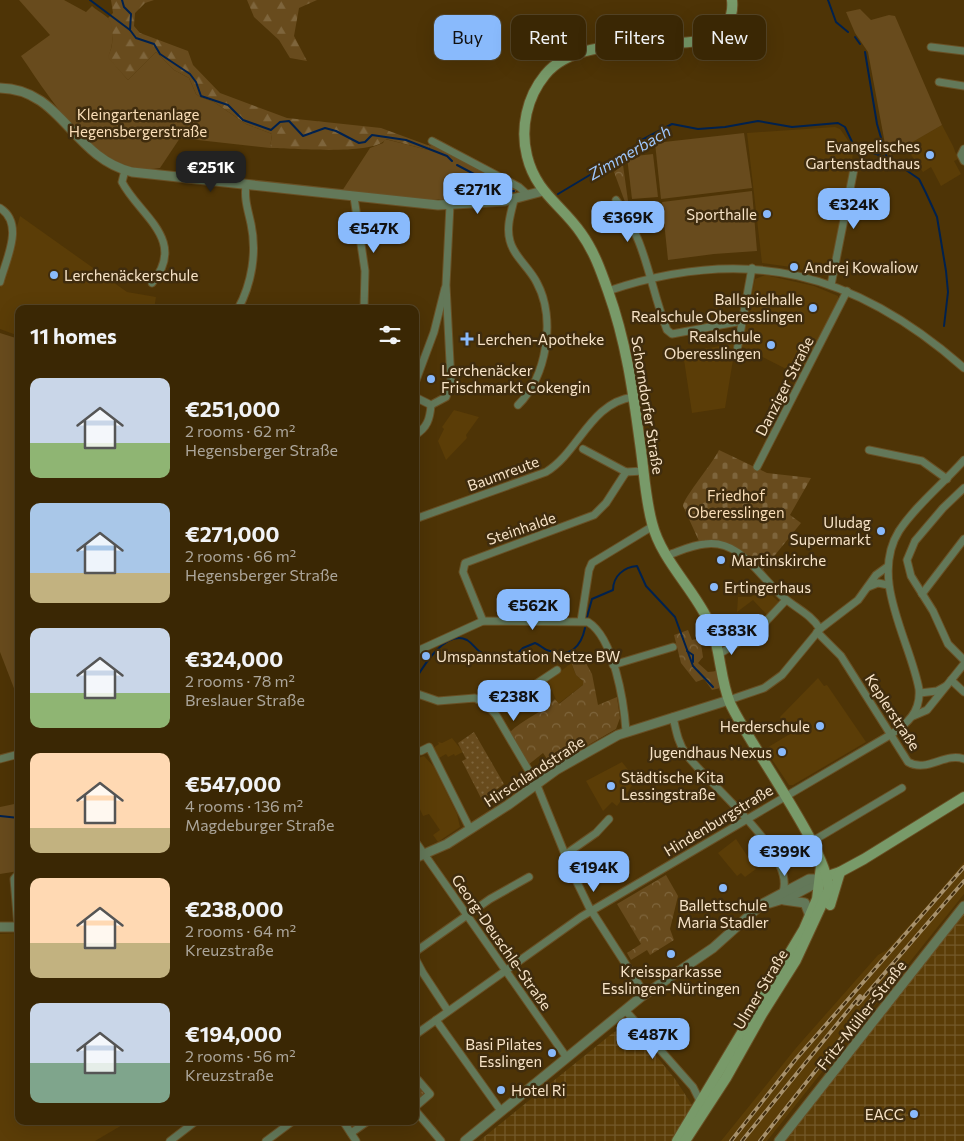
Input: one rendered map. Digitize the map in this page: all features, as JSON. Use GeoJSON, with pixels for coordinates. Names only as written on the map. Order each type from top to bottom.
{"type":"FeatureCollection","features":[{"type":"Feature","properties":{"kind":"main road","name":"Schorndorfer Straße"},"geometry":{"type":"LineString","coordinates":[[732,0],[732,13],[727,24],[722,31],[709,39],[588,50],[564,59],[548,70],[538,84],[530,101],[524,128],[528,159],[543,191],[580,231],[593,254],[608,292],[624,343],[653,526],[668,556],[708,620],[719,654],[729,700],[811,842],[820,860],[825,878]]}},
{"type":"Feature","properties":{"kind":"main road"},"geometry":{"type":"LineString","coordinates":[[825,878],[840,872],[964,797]]}},
{"type":"Feature","properties":{"kind":"main road"},"geometry":{"type":"LineString","coordinates":[[808,939],[829,907],[840,872]]}},
{"type":"Feature","properties":{"kind":"main road","name":"Ulmer Straße"},"geometry":{"type":"LineString","coordinates":[[676,1141],[789,956],[810,916],[825,878]]}},
{"type":"Feature","properties":{"kind":"main road","name":"Ulmer Straße"},"geometry":{"type":"LineString","coordinates":[[685,1141],[705,1112],[808,939],[828,892],[825,878]]}},
{"type":"Feature","properties":{"kind":"main road","name":"Ulmer Straße"},"geometry":{"type":"LineString","coordinates":[[705,1112],[706,1092]]}},
{"type":"Feature","properties":{"kind":"street"},"geometry":{"type":"LineString","coordinates":[[931,47],[964,51]]}},
{"type":"Feature","properties":{"kind":"street"},"geometry":{"type":"LineString","coordinates":[[939,82],[964,86]]}},
{"type":"Feature","properties":{"kind":"street"},"geometry":{"type":"LineString","coordinates":[[0,88],[24,92],[43,102],[90,150],[109,164],[125,170],[354,197],[450,205],[514,200],[543,191]]}},
{"type":"Feature","properties":{"kind":"street"},"geometry":{"type":"LineString","coordinates":[[432,141],[517,186],[528,196]]}},
{"type":"Feature","properties":{"kind":"street"},"geometry":{"type":"LineString","coordinates":[[963,151],[964,161]]}},
{"type":"Feature","properties":{"kind":"street"},"geometry":{"type":"LineString","coordinates":[[125,170],[122,182],[153,221],[162,241],[162,268],[152,283]]}},
{"type":"Feature","properties":{"kind":"street"},"geometry":{"type":"LineString","coordinates":[[831,285],[854,170]]}},
{"type":"Feature","properties":{"kind":"street"},"geometry":{"type":"LineString","coordinates":[[240,305],[248,285],[253,260],[253,235],[245,198],[246,185]]}},
{"type":"Feature","properties":{"kind":"street"},"geometry":{"type":"LineString","coordinates":[[354,197],[365,271],[364,305]]}},
{"type":"Feature","properties":{"kind":"street"},"geometry":{"type":"LineString","coordinates":[[514,200],[509,226],[510,240],[516,254],[538,285],[547,319],[544,349],[538,369],[529,391],[518,405]]}},
{"type":"Feature","properties":{"kind":"street"},"geometry":{"type":"LineString","coordinates":[[616,200],[625,212],[642,248],[667,330],[672,334],[742,321]]}},
{"type":"Feature","properties":{"kind":"street"},"geometry":{"type":"LineString","coordinates":[[419,399],[431,405],[443,400],[450,388],[446,285],[450,205]]}},
{"type":"Feature","properties":{"kind":"street"},"geometry":{"type":"LineString","coordinates":[[0,208],[10,216],[14,228],[0,282]]}},
{"type":"Feature","properties":{"kind":"street"},"geometry":{"type":"LineString","coordinates":[[736,356],[752,268]]}},
{"type":"Feature","properties":{"kind":"street"},"geometry":{"type":"LineString","coordinates":[[608,292],[652,280],[703,270],[752,268],[791,274],[847,291],[906,322],[964,368]]}},
{"type":"Feature","properties":{"kind":"street"},"geometry":{"type":"LineString","coordinates":[[419,372],[434,332],[446,285]]}},
{"type":"Feature","properties":{"kind":"street","name":"Danziger Straße"},"geometry":{"type":"LineString","coordinates":[[757,467],[847,291]]}},
{"type":"Feature","properties":{"kind":"street"},"geometry":{"type":"LineString","coordinates":[[434,332],[448,306]]}},
{"type":"Feature","properties":{"kind":"street","name":"Baumreute"},"geometry":{"type":"LineString","coordinates":[[419,518],[546,472],[559,463],[596,417],[618,401],[633,397]]}},
{"type":"Feature","properties":{"kind":"street"},"geometry":{"type":"LineString","coordinates":[[419,432],[428,422],[431,405]]}},
{"type":"Feature","properties":{"kind":"street"},"geometry":{"type":"LineString","coordinates":[[583,449],[626,472],[644,471]]}},
{"type":"Feature","properties":{"kind":"street"},"geometry":{"type":"LineString","coordinates":[[869,450],[919,459],[930,465],[947,479]]}},
{"type":"Feature","properties":{"kind":"street"},"geometry":{"type":"LineString","coordinates":[[919,697],[888,585],[887,567],[890,549],[899,531],[964,460]]}},
{"type":"Feature","properties":{"kind":"street","name":"Steinhalde"},"geometry":{"type":"LineString","coordinates":[[483,621],[463,572],[465,563],[594,515],[606,503],[626,472]]}},
{"type":"Feature","properties":{"kind":"street"},"geometry":{"type":"LineString","coordinates":[[964,488],[943,508],[910,550],[907,560],[909,571],[936,615],[948,644],[964,660]]}},
{"type":"Feature","properties":{"kind":"street"},"geometry":{"type":"LineString","coordinates":[[581,620],[589,570],[592,563],[653,526]]}},
{"type":"Feature","properties":{"kind":"street"},"geometry":{"type":"LineString","coordinates":[[922,594],[964,539]]}},
{"type":"Feature","properties":{"kind":"street","name":"Keplerstraße"},"geometry":{"type":"LineString","coordinates":[[668,556],[704,544],[730,547],[739,552],[786,600],[810,616],[819,631],[841,656],[904,758],[913,764],[924,766],[956,757],[964,759]]}},
{"type":"Feature","properties":{"kind":"street"},"geometry":{"type":"LineString","coordinates":[[729,700],[757,691],[778,679],[819,631],[852,605],[868,588],[876,575],[887,567]]}},
{"type":"Feature","properties":{"kind":"street"},"geometry":{"type":"LineString","coordinates":[[868,588],[878,583],[888,585]]}},
{"type":"Feature","properties":{"kind":"street"},"geometry":{"type":"LineString","coordinates":[[719,654],[756,632],[786,600]]}},
{"type":"Feature","properties":{"kind":"street"},"geometry":{"type":"LineString","coordinates":[[419,650],[483,621],[581,620],[588,622],[595,627],[606,646],[613,665],[622,698],[626,731]]}},
{"type":"Feature","properties":{"kind":"street"},"geometry":{"type":"LineString","coordinates":[[613,665],[673,647]]}},
{"type":"Feature","properties":{"kind":"street","name":"Hindenburgstraße"},"geometry":{"type":"LineString","coordinates":[[419,1032],[591,911],[890,736],[913,716],[925,712],[964,664]]}},
{"type":"Feature","properties":{"kind":"street"},"geometry":{"type":"LineString","coordinates":[[490,708],[534,686],[557,670]]}},
{"type":"Feature","properties":{"kind":"street"},"geometry":{"type":"LineString","coordinates":[[919,697],[937,691],[950,682],[964,692]]}},
{"type":"Feature","properties":{"kind":"street"},"geometry":{"type":"LineString","coordinates":[[419,695],[438,700],[475,698],[490,708],[503,726],[536,783],[591,911],[645,994]]}},
{"type":"Feature","properties":{"kind":"street"},"geometry":{"type":"LineString","coordinates":[[919,697],[935,701]]}},
{"type":"Feature","properties":{"kind":"street","name":"Hindenburgstraße"},"geometry":{"type":"LineString","coordinates":[[913,716],[919,697]]}},
{"type":"Feature","properties":{"kind":"street","name":"Hirschlandstraße"},"geometry":{"type":"LineString","coordinates":[[420,856],[470,829],[508,805],[536,783],[626,731],[674,720],[729,700]]}},
{"type":"Feature","properties":{"kind":"street"},"geometry":{"type":"LineString","coordinates":[[674,720],[678,737],[686,754],[747,820],[752,823],[763,839],[784,876],[783,896]]}},
{"type":"Feature","properties":{"kind":"street"},"geometry":{"type":"LineString","coordinates":[[421,751],[429,747],[470,829]]}},
{"type":"Feature","properties":{"kind":"street"},"geometry":{"type":"LineString","coordinates":[[0,760],[15,755]]}},
{"type":"Feature","properties":{"kind":"street"},"geometry":{"type":"LineString","coordinates":[[811,842],[902,788]]}},
{"type":"Feature","properties":{"kind":"street"},"geometry":{"type":"LineString","coordinates":[[566,854],[596,833],[609,819]]}},
{"type":"Feature","properties":{"kind":"street","name":"Georg-Deuschle-Straße"},"geometry":{"type":"LineString","coordinates":[[420,856],[467,916],[567,1058]]}},
{"type":"Feature","properties":{"kind":"street"},"geometry":{"type":"LineString","coordinates":[[419,949],[529,877]]}},
{"type":"Feature","properties":{"kind":"street"},"geometry":{"type":"LineString","coordinates":[[15,878],[15,891]]}},
{"type":"Feature","properties":{"kind":"street"},"geometry":{"type":"LineString","coordinates":[[465,1141],[645,994],[707,953],[760,906],[811,886],[825,878]]}},
{"type":"Feature","properties":{"kind":"street"},"geometry":{"type":"LineString","coordinates":[[783,896],[805,904],[810,916]]}},
{"type":"Feature","properties":{"kind":"street","name":"Fritz-Müller-Straße"},"geometry":{"type":"LineString","coordinates":[[779,1141],[964,906]]}},
{"type":"Feature","properties":{"kind":"street"},"geometry":{"type":"LineString","coordinates":[[0,927],[15,927]]}},
{"type":"Feature","properties":{"kind":"street"},"geometry":{"type":"LineString","coordinates":[[419,967],[448,1011]]}},
{"type":"Feature","properties":{"kind":"street"},"geometry":{"type":"LineString","coordinates":[[625,1010],[698,1093],[700,1102]]}},
{"type":"Feature","properties":{"kind":"street"},"geometry":{"type":"LineString","coordinates":[[436,1020],[501,1111]]}},
{"type":"Feature","properties":{"kind":"street"},"geometry":{"type":"LineString","coordinates":[[419,1081],[430,1094],[419,1104]]}},
{"type":"Feature","properties":{"kind":"street"},"geometry":{"type":"LineString","coordinates":[[419,1113],[441,1141]]}},
{"type":"Feature","properties":{"kind":"street"},"geometry":{"type":"LineString","coordinates":[[170,1141],[191,1125]]}},
{"type":"Feature","properties":{"kind":"street"},"geometry":{"type":"LineString","coordinates":[[266,1141],[288,1125]]}},
{"type":"Feature","properties":{"kind":"street"},"geometry":{"type":"LineString","coordinates":[[345,1125],[352,1138],[364,1125]]}},
{"type":"Feature","properties":{"kind":"shaded area"},"geometry":{"type":"Polygon","coordinates":[[[942,125],[953,146],[958,159],[954,161],[961,174],[941,186],[931,167],[923,172],[905,146],[942,125]]]}},
{"type":"Feature","properties":{"kind":"shaded area"},"geometry":{"type":"Polygon","coordinates":[[[835,127],[840,129],[854,149],[829,275],[762,263],[747,133],[835,127]]]}},
{"type":"Feature","properties":{"kind":"shaded area","name":"Lerchenäckerschule"},"geometry":{"type":"Polygon","coordinates":[[[20,216],[127,292],[156,297],[155,305],[15,305],[15,335],[0,329],[0,288],[20,216]]]}},
{"type":"Feature","properties":{"kind":"shaded area","name":"Realschule Oberesslingen"},"geometry":{"type":"Polygon","coordinates":[[[765,275],[814,286],[838,296],[838,302],[800,376],[741,346],[734,354],[725,408],[692,413],[683,353],[735,343],[743,336],[755,279],[765,275]]]}},
{"type":"Feature","properties":{"kind":"shaded area"},"geometry":{"type":"Polygon","coordinates":[[[454,410],[479,417],[466,435],[467,438],[446,460],[438,441],[444,429],[442,427],[454,410]]]}},
{"type":"Feature","properties":{"kind":"shaded area"},"geometry":{"type":"Polygon","coordinates":[[[763,587],[779,602],[778,608],[769,617],[753,600],[737,612],[738,597],[751,597],[763,587]]]}},
{"type":"Feature","properties":{"kind":"shaded area"},"geometry":{"type":"Polygon","coordinates":[[[571,663],[576,675],[583,681],[583,685],[558,704],[548,682],[571,663]]]}},
{"type":"Feature","properties":{"kind":"shaded area","name":"Herderschule"},"geometry":{"type":"Polygon","coordinates":[[[818,678],[824,686],[827,685],[866,742],[793,785],[789,785],[765,749],[790,734],[780,717],[818,678]]]}},
{"type":"Feature","properties":{"kind":"shaded area"},"geometry":{"type":"Polygon","coordinates":[[[452,738],[463,752],[448,757],[446,754],[439,758],[433,748],[439,744],[438,742],[442,743],[452,738]]]}},
{"type":"Feature","properties":{"kind":"shaded area"},"geometry":{"type":"Polygon","coordinates":[[[424,756],[434,767],[457,814],[460,827],[438,842],[433,835],[440,830],[429,814],[423,816],[419,807],[419,758],[424,756]]]}},
{"type":"Feature","properties":{"kind":"shaded area","name":"Städtische Kita Lessingstraße"},"geometry":{"type":"Polygon","coordinates":[[[622,762],[636,780],[617,806],[612,802],[603,811],[586,781],[622,762]]]}},
{"type":"Feature","properties":{"kind":"shaded area"},"geometry":{"type":"Polygon","coordinates":[[[736,839],[756,869],[745,877],[741,873],[737,876],[718,853],[736,839]]]}},
{"type":"Feature","properties":{"kind":"shaded area"},"geometry":{"type":"Polygon","coordinates":[[[964,862],[964,894],[767,1141],[721,1141],[796,1048],[878,955],[887,950],[964,862]]]}},
{"type":"Feature","properties":{"kind":"shaded area"},"geometry":{"type":"Polygon","coordinates":[[[964,913],[964,1141],[785,1141],[830,1084],[964,913]]]}},
{"type":"Feature","properties":{"kind":"shaded area"},"geometry":{"type":"Polygon","coordinates":[[[15,933],[15,1125],[122,1125],[95,1141],[0,1141],[0,934],[15,933]]]}},
{"type":"Feature","properties":{"kind":"shaded area"},"geometry":{"type":"Polygon","coordinates":[[[632,1026],[675,1079],[692,1105],[671,1141],[479,1141],[614,1032],[632,1026]]]}},
{"type":"Feature","properties":{"kind":"green space","name":"Kleingartenanlage Hegensbergerstraße"},"geometry":{"type":"Polygon","coordinates":[[[19,0],[64,0],[86,12],[92,6],[106,16],[110,22],[112,38],[108,57],[128,80],[156,52],[174,70],[189,78],[196,94],[200,97],[214,102],[246,124],[272,134],[270,148],[180,138],[160,168],[138,168],[117,161],[97,149],[79,132],[62,113],[21,56],[50,35],[19,0]]]}},
{"type":"Feature","properties":{"kind":"green space"},"geometry":{"type":"Polygon","coordinates":[[[111,0],[154,0],[145,3],[135,13],[134,26],[140,33],[188,51],[193,65],[220,93],[287,118],[381,128],[430,146],[428,150],[386,139],[366,148],[313,150],[270,148],[272,134],[246,124],[214,102],[200,97],[196,94],[189,78],[174,70],[156,52],[128,80],[107,57],[112,43],[112,33],[108,18],[113,13],[111,0]]]}},
{"type":"Feature","properties":{"kind":"green space"},"geometry":{"type":"Polygon","coordinates":[[[247,0],[317,0],[299,8],[294,36],[307,61],[290,58],[279,40],[254,17],[247,0]]]}},
{"type":"Feature","properties":{"kind":"green space"},"geometry":{"type":"Polygon","coordinates":[[[860,9],[871,20],[889,15],[895,16],[942,125],[890,155],[885,144],[868,52],[855,33],[846,12],[860,9]]]}},
{"type":"Feature","properties":{"kind":"green space"},"geometry":{"type":"Polygon","coordinates":[[[744,133],[752,188],[661,199],[655,143],[744,133]]]}},
{"type":"Feature","properties":{"kind":"green space"},"geometry":{"type":"Polygon","coordinates":[[[385,139],[428,150],[432,143],[517,187],[516,192],[453,199],[426,199],[342,191],[370,148],[383,143],[385,139]]]}},
{"type":"Feature","properties":{"kind":"green space"},"geometry":{"type":"Polygon","coordinates":[[[653,154],[658,197],[632,199],[627,157],[653,154]]]}},
{"type":"Feature","properties":{"kind":"green space"},"geometry":{"type":"Polygon","coordinates":[[[623,165],[628,201],[625,202],[614,172],[623,165]]]}},
{"type":"Feature","properties":{"kind":"green space"},"geometry":{"type":"Polygon","coordinates":[[[752,191],[757,251],[668,260],[662,202],[752,191]]]}},
{"type":"Feature","properties":{"kind":"green space"},"geometry":{"type":"Polygon","coordinates":[[[0,333],[15,338],[15,691],[0,652],[0,333]]]}},
{"type":"Feature","properties":{"kind":"green space","name":"Friedhof Oberesslingen"},"geometry":{"type":"Polygon","coordinates":[[[719,450],[767,473],[811,478],[790,515],[801,523],[762,571],[748,557],[734,547],[718,542],[699,541],[683,506],[688,495],[719,450]]]}},
{"type":"Feature","properties":{"kind":"green space"},"geometry":{"type":"Polygon","coordinates":[[[688,630],[692,640],[700,638],[703,657],[698,663],[708,672],[718,671],[720,688],[712,690],[704,679],[696,682],[681,663],[674,635],[688,630]]]}},
{"type":"Feature","properties":{"kind":"green space"},"geometry":{"type":"Polygon","coordinates":[[[582,656],[592,674],[598,705],[617,697],[620,718],[616,729],[552,766],[543,753],[528,765],[509,733],[555,699],[559,704],[583,685],[583,681],[576,675],[571,662],[582,656]]]}},
{"type":"Feature","properties":{"kind":"green space"},"geometry":{"type":"Polygon","coordinates":[[[474,732],[504,784],[482,800],[462,761],[466,759],[458,743],[474,732]]]}},
{"type":"Feature","properties":{"kind":"green space"},"geometry":{"type":"Polygon","coordinates":[[[15,804],[15,872],[0,874],[0,807],[15,804]]]}},
{"type":"Feature","properties":{"kind":"green space"},"geometry":{"type":"Polygon","coordinates":[[[666,875],[678,896],[670,929],[674,940],[650,955],[647,950],[631,960],[627,953],[641,944],[617,904],[666,875]]]}},
{"type":"Feature","properties":{"kind":"green space"},"geometry":{"type":"Polygon","coordinates":[[[419,1084],[427,1094],[419,1101],[419,1084]]]}},
{"type":"Feature","properties":{"kind":"waterway"},"geometry":{"type":"LineString","coordinates":[[90,0],[130,30]]}},
{"type":"Feature","properties":{"kind":"waterway","name":"Zimmerbach"},"geometry":{"type":"LineString","coordinates":[[122,0],[124,7],[131,14],[130,30],[136,38],[154,44],[160,54],[190,74],[196,82],[201,96],[228,105],[243,120],[271,130],[280,122],[289,121],[303,136],[325,128],[336,131],[359,143],[365,142],[372,135],[406,140],[447,156],[452,161]]}},
{"type":"Feature","properties":{"kind":"waterway"},"geometry":{"type":"LineString","coordinates":[[828,0],[836,22],[848,32]]}},
{"type":"Feature","properties":{"kind":"waterway"},"geometry":{"type":"LineString","coordinates":[[855,37],[860,44]]}},
{"type":"Feature","properties":{"kind":"waterway"},"geometry":{"type":"LineString","coordinates":[[865,52],[877,124],[887,158]]}},
{"type":"Feature","properties":{"kind":"waterway","name":"Zimmerbach"},"geometry":{"type":"LineString","coordinates":[[558,194],[635,148],[638,142],[672,124],[698,129],[725,127],[758,121],[792,127],[838,123],[845,127],[854,146],[887,158],[893,165],[903,168],[919,179],[937,217],[948,292],[944,326]]}},
{"type":"Feature","properties":{"kind":"waterway","name":"Zimmerbach"},"geometry":{"type":"LineString","coordinates":[[457,165],[474,174],[486,187],[501,192],[514,191]]}},
{"type":"Feature","properties":{"kind":"waterway"},"geometry":{"type":"LineString","coordinates":[[587,617],[592,599],[613,590],[615,580],[620,573],[628,568],[637,566],[646,586],[675,617],[693,666],[713,687]]}},
{"type":"Feature","properties":{"kind":"waterway"},"geometry":{"type":"LineString","coordinates":[[419,674],[436,650],[451,640],[459,638],[467,640],[482,653],[496,657],[514,657],[523,648],[535,643],[548,650],[563,653],[574,649],[581,641],[585,628]]}},
{"type":"Feature","properties":{"kind":"waterway"},"geometry":{"type":"LineString","coordinates":[[687,651],[693,655],[693,662]]}},
{"type":"Feature","properties":{"kind":"waterway"},"geometry":{"type":"LineString","coordinates":[[0,816],[15,818]]}},
{"type":"Feature","properties":{"kind":"railway"},"geometry":{"type":"LineString","coordinates":[[731,1141],[796,1059],[964,867]]}},
{"type":"Feature","properties":{"kind":"railway"},"geometry":{"type":"LineString","coordinates":[[858,1004],[964,881]]}},
{"type":"Feature","properties":{"kind":"railway"},"geometry":{"type":"LineString","coordinates":[[760,1141],[881,988]]}},
{"type":"Feature","properties":{"kind":"railway"},"geometry":{"type":"LineString","coordinates":[[742,1141],[860,996]]}},
{"type":"Feature","properties":{"kind":"place","name":"Evangelisches Gartenstadthaus"},"geometry":{"type":"Point","coordinates":[930,155]}},
{"type":"Feature","properties":{"kind":"place","name":"Sporthalle"},"geometry":{"type":"Point","coordinates":[767,214]}},
{"type":"Feature","properties":{"kind":"place","name":"Andrej Kowaliow"},"geometry":{"type":"Point","coordinates":[794,267]}},
{"type":"Feature","properties":{"kind":"place","name":"Lerchenäckerschule"},"geometry":{"type":"Point","coordinates":[54,275]}},
{"type":"Feature","properties":{"kind":"place","name":"Ballspielhalle Realschule Oberesslingen"},"geometry":{"type":"Point","coordinates":[813,308]}},
{"type":"Feature","properties":{"kind":"place","name":"Lerchen-Apotheke"},"geometry":{"type":"Point","coordinates":[467,339]}},
{"type":"Feature","properties":{"kind":"place","name":"Realschule Oberesslingen"},"geometry":{"type":"Point","coordinates":[771,345]}},
{"type":"Feature","properties":{"kind":"place","name":"Lerchenäcker Frischmarkt Cokengin"},"geometry":{"type":"Point","coordinates":[431,379]}},
{"type":"Feature","properties":{"kind":"place","name":"Uludag Supermarkt"},"geometry":{"type":"Point","coordinates":[881,531]}},
{"type":"Feature","properties":{"kind":"place","name":"Martinskirche"},"geometry":{"type":"Point","coordinates":[721,560]}},
{"type":"Feature","properties":{"kind":"place","name":"Ertingerhaus"},"geometry":{"type":"Point","coordinates":[714,587]}},
{"type":"Feature","properties":{"kind":"place","name":"Umspannstation Netze BW"},"geometry":{"type":"Point","coordinates":[426,656]}},
{"type":"Feature","properties":{"kind":"place","name":"Herderschule"},"geometry":{"type":"Point","coordinates":[820,726]}},
{"type":"Feature","properties":{"kind":"place","name":"Jugendhaus Nexus"},"geometry":{"type":"Point","coordinates":[782,752]}},
{"type":"Feature","properties":{"kind":"place","name":"Städtische Kita Lessingstraße"},"geometry":{"type":"Point","coordinates":[611,786]}},
{"type":"Feature","properties":{"kind":"place","name":"Ballettschule Maria Stadler"},"geometry":{"type":"Point","coordinates":[723,888]}},
{"type":"Feature","properties":{"kind":"place","name":"Kreissparkasse Esslingen-Nürtingen"},"geometry":{"type":"Point","coordinates":[671,954]}},
{"type":"Feature","properties":{"kind":"place","name":"Basi Pilates Esslingen"},"geometry":{"type":"Point","coordinates":[552,1053]}},
{"type":"Feature","properties":{"kind":"place","name":"Hotel Ri"},"geometry":{"type":"Point","coordinates":[501,1090]}},
{"type":"Feature","properties":{"kind":"place","name":"EACC"},"geometry":{"type":"Point","coordinates":[914,1114]}}]}
